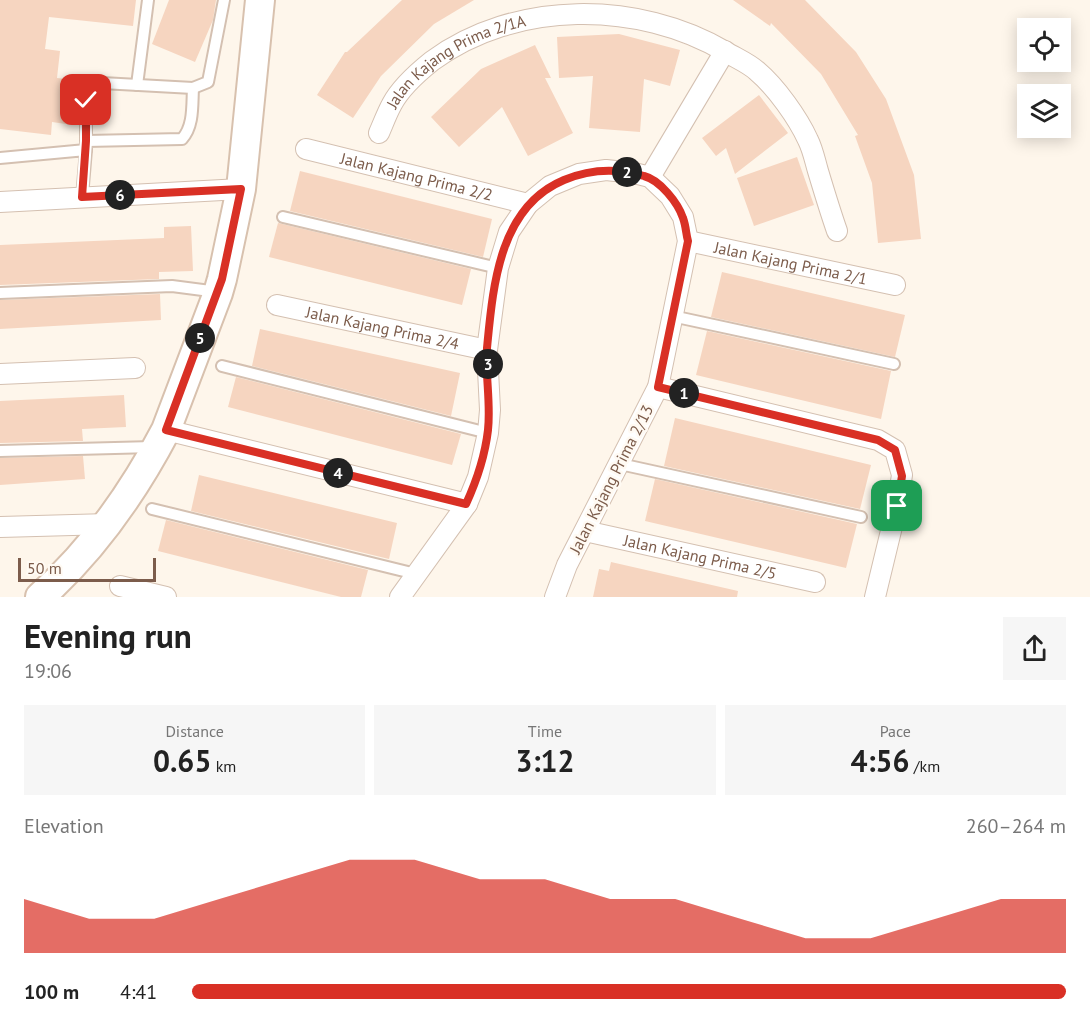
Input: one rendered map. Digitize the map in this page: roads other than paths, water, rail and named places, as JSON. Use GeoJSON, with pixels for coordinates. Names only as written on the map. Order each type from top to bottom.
{"type":"FeatureCollection","features":[{"type":"Feature","properties":{"kind":"street"},"geometry":{"type":"LineString","coordinates":[[40,597],[67,573],[109,524],[161,438],[218,292],[241,189],[260,0]]}},
{"type":"Feature","properties":{"kind":"street","name":"Jalan Kajang Prima 2/1A"},"geometry":{"type":"LineString","coordinates":[[379,133],[392,103],[416,74],[451,46],[475,33],[513,18],[558,12],[596,12],[642,16],[712,42],[757,70],[770,84],[808,140],[837,231]]}},
{"type":"Feature","properties":{"kind":"street"},"geometry":{"type":"LineString","coordinates":[[400,597],[466,504],[478,477],[488,433],[490,410],[487,350],[498,268],[510,232],[528,204],[550,186],[579,174],[606,170],[650,177],[725,51]]}},
{"type":"Feature","properties":{"kind":"street","name":"Jalan Kajang Prima 2/2"},"geometry":{"type":"LineString","coordinates":[[306,149],[528,204]]}},
{"type":"Feature","properties":{"kind":"street","name":"Jalan Kajang Prima 2/13"},"geometry":{"type":"LineString","coordinates":[[555,597],[567,565],[658,387],[688,241],[683,217],[670,196],[650,177]]}},
{"type":"Feature","properties":{"kind":"street"},"geometry":{"type":"LineString","coordinates":[[0,202],[241,189]]}},
{"type":"Feature","properties":{"kind":"street","name":"Jalan Kajang Prima 2/1"},"geometry":{"type":"LineString","coordinates":[[688,241],[894,285]]}},
{"type":"Feature","properties":{"kind":"street","name":"Jalan Kajang Prima 2/4"},"geometry":{"type":"LineString","coordinates":[[277,305],[487,350]]}},
{"type":"Feature","properties":{"kind":"street"},"geometry":{"type":"LineString","coordinates":[[0,374],[135,368]]}},
{"type":"Feature","properties":{"kind":"street"},"geometry":{"type":"LineString","coordinates":[[658,387],[878,440],[895,450],[902,476],[875,597]]}},
{"type":"Feature","properties":{"kind":"street"},"geometry":{"type":"LineString","coordinates":[[161,438],[466,504]]}},
{"type":"Feature","properties":{"kind":"street"},"geometry":{"type":"LineString","coordinates":[[0,527],[109,524]]}},
{"type":"Feature","properties":{"kind":"street","name":"Jalan Kajang Prima 2/5"},"geometry":{"type":"LineString","coordinates":[[585,531],[815,582]]}},
{"type":"Feature","properties":{"kind":"street"},"geometry":{"type":"LineString","coordinates":[[120,586],[166,597]]}},
{"type":"Feature","properties":{"kind":"lane"},"geometry":{"type":"LineString","coordinates":[[137,85],[148,0]]}},
{"type":"Feature","properties":{"kind":"lane"},"geometry":{"type":"LineString","coordinates":[[82,197],[88,90],[102,83],[193,88],[208,82],[224,0]]}},
{"type":"Feature","properties":{"kind":"lane"},"geometry":{"type":"LineString","coordinates":[[0,158],[86,146],[182,139],[188,133],[190,124],[193,88]]}},
{"type":"Feature","properties":{"kind":"lane"},"geometry":{"type":"LineString","coordinates":[[283,217],[498,268]]}},
{"type":"Feature","properties":{"kind":"lane"},"geometry":{"type":"LineString","coordinates":[[0,293],[172,286],[218,292]]}},
{"type":"Feature","properties":{"kind":"lane"},"geometry":{"type":"LineString","coordinates":[[672,316],[894,364]]}},
{"type":"Feature","properties":{"kind":"lane"},"geometry":{"type":"LineString","coordinates":[[222,366],[488,433]]}},
{"type":"Feature","properties":{"kind":"lane"},"geometry":{"type":"LineString","coordinates":[[0,451],[161,438]]}},
{"type":"Feature","properties":{"kind":"lane"},"geometry":{"type":"LineString","coordinates":[[620,464],[861,517]]}},
{"type":"Feature","properties":{"kind":"lane"},"geometry":{"type":"LineString","coordinates":[[152,509],[416,574]]}}]}
